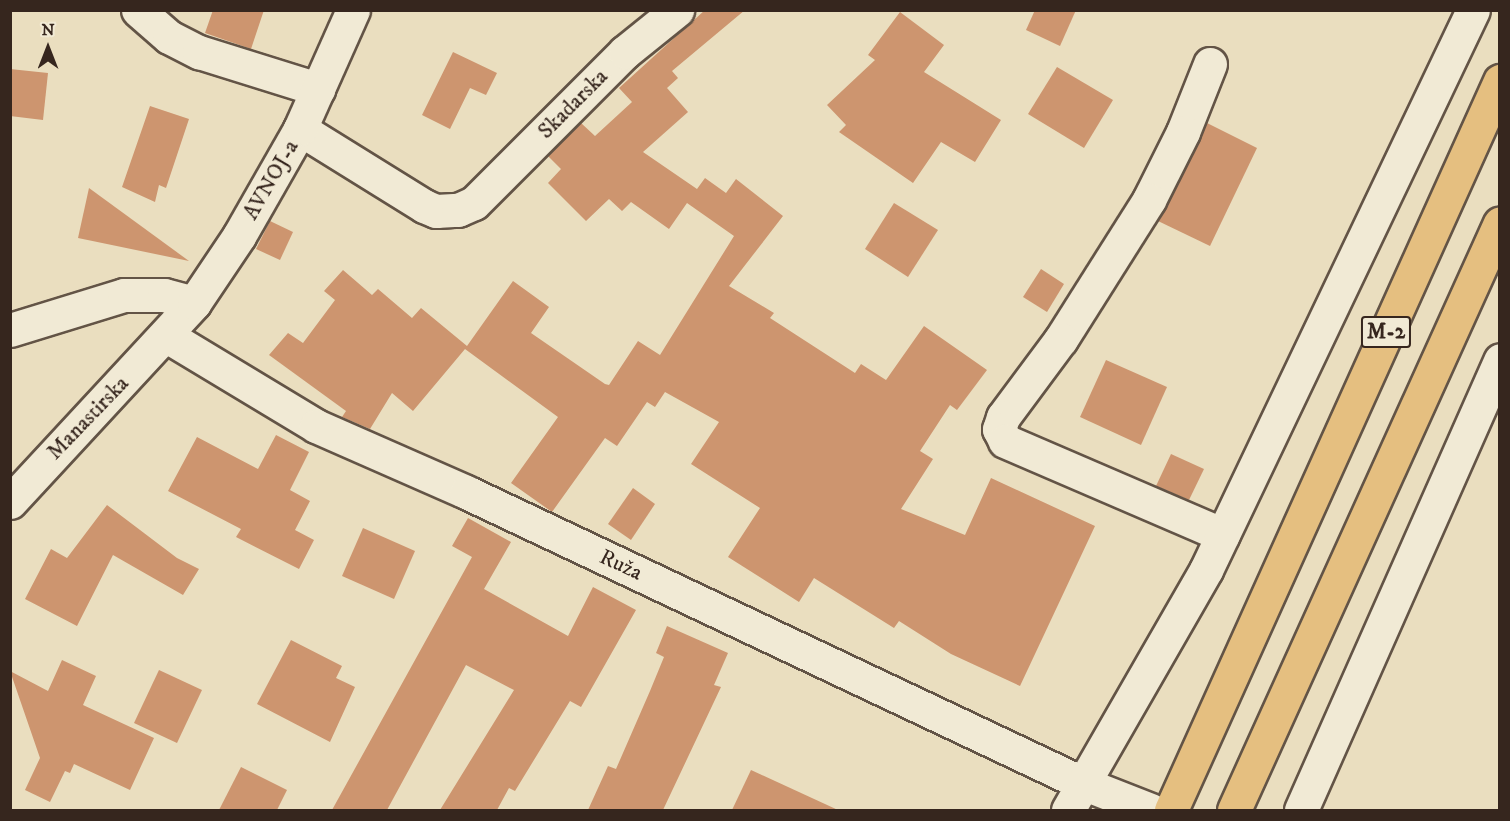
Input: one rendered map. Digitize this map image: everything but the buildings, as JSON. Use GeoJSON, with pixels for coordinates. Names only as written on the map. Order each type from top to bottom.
{"type":"FeatureCollection","features":[{"type":"Feature","properties":{"kind":"main road","name":"M-2"},"geometry":{"type":"LineString","coordinates":[[1171,810],[1500,81]]}},
{"type":"Feature","properties":{"kind":"main road","name":"M-2"},"geometry":{"type":"LineString","coordinates":[[1234,810],[1500,223]]}},
{"type":"Feature","properties":{"kind":"street"},"geometry":{"type":"LineString","coordinates":[[138,10],[169,37],[199,52],[318,89]]}},
{"type":"Feature","properties":{"kind":"street","name":"AVNOJ-a"},"geometry":{"type":"LineString","coordinates":[[167,336],[194,303],[239,236],[300,129],[353,10]]}},
{"type":"Feature","properties":{"kind":"street","name":"Skadarska"},"geometry":{"type":"LineString","coordinates":[[300,129],[424,206],[447,212],[474,203],[625,52],[677,10]]}},
{"type":"Feature","properties":{"kind":"street"},"geometry":{"type":"LineString","coordinates":[[1075,796],[1223,535],[1473,10]]}},
{"type":"Feature","properties":{"kind":"street"},"geometry":{"type":"LineString","coordinates":[[1210,64],[1183,132],[1149,200],[1061,339],[1003,417],[999,429],[1005,441],[1223,535]]}},
{"type":"Feature","properties":{"kind":"street"},"geometry":{"type":"LineString","coordinates":[[10,330],[124,296],[164,295],[194,303]]}},
{"type":"Feature","properties":{"kind":"street","name":"Manastirska"},"geometry":{"type":"LineString","coordinates":[[10,502],[167,336]]}},
{"type":"Feature","properties":{"kind":"street","name":"Ruža"},"geometry":{"type":"LineString","coordinates":[[167,336],[316,426],[477,497],[1075,796],[1151,810]]}},
{"type":"Feature","properties":{"kind":"street"},"geometry":{"type":"LineString","coordinates":[[1301,810],[1500,360]]}}]}
